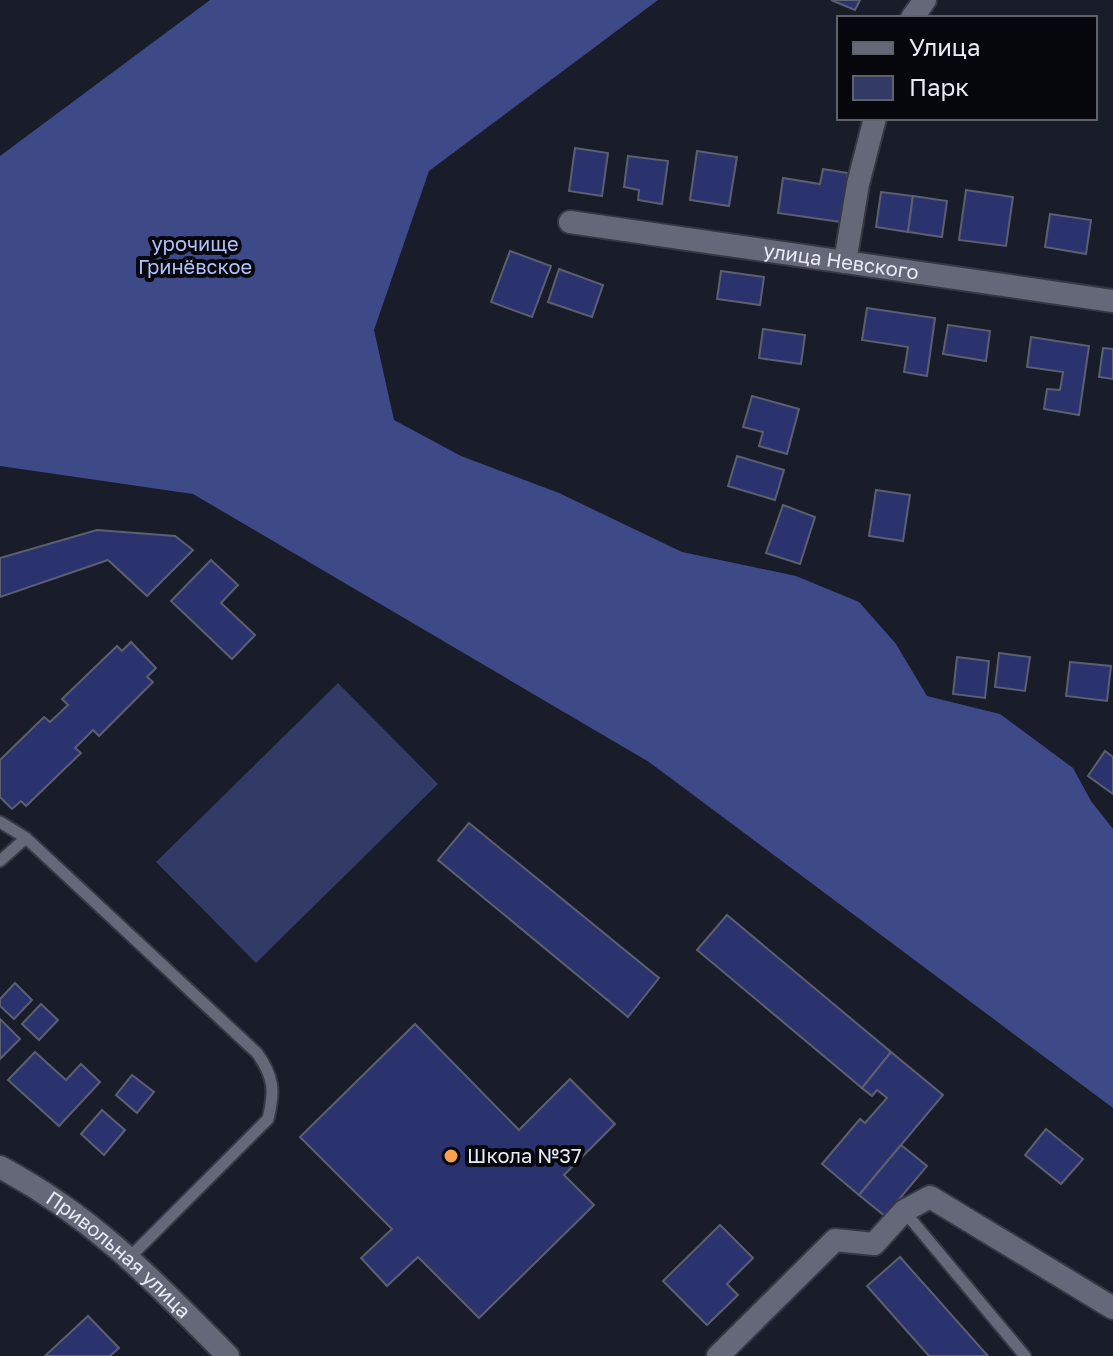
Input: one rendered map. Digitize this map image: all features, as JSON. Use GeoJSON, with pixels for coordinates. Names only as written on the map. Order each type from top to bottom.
{"type":"FeatureCollection","features":[{"type":"Feature","properties":{"kind":"street"},"geometry":{"type":"LineString","coordinates":[[845,262],[858,184],[874,120]]}},
{"type":"Feature","properties":{"kind":"street","name":"улица Невского"},"geometry":{"type":"LineString","coordinates":[[570,222],[1113,301]]}},
{"type":"Feature","properties":{"kind":"street","name":"Привольная улица"},"geometry":{"type":"LineString","coordinates":[[0,1167],[47,1192],[130,1257],[228,1356]]}},
{"type":"Feature","properties":{"kind":"street"},"geometry":{"type":"LineString","coordinates":[[718,1356],[835,1240],[874,1244],[904,1211],[930,1197],[1113,1308]]}},
{"type":"Feature","properties":{"kind":"lane"},"geometry":{"type":"LineString","coordinates":[[0,822],[26,838],[257,1053],[271,1074],[274,1093],[268,1119],[130,1257]]}},
{"type":"Feature","properties":{"kind":"lane"},"geometry":{"type":"LineString","coordinates":[[0,861],[26,838]]}},
{"type":"Feature","properties":{"kind":"lane"},"geometry":{"type":"LineString","coordinates":[[904,1211],[1025,1356]]}},
{"type":"Feature","properties":{"kind":"green space","name":"урочище Гринёвское"},"geometry":{"type":"Polygon","coordinates":[[[210,0],[658,0],[429,171],[374,330],[394,420],[461,456],[559,493],[682,552],[796,576],[859,602],[896,644],[927,696],[1000,714],[1073,768],[1091,801],[1113,829],[1113,1108],[649,762],[193,494],[0,466],[0,156],[210,0]]]}},
{"type":"Feature","properties":{"kind":"green space"},"geometry":{"type":"Polygon","coordinates":[[[338,683],[438,784],[256,963],[156,862],[338,683]]]}},
{"type":"Feature","properties":{"kind":"building"},"geometry":{"type":"Polygon","coordinates":[[[831,0],[860,0],[855,10],[831,0]]]}},
{"type":"Feature","properties":{"kind":"building"},"geometry":{"type":"Polygon","coordinates":[[[575,148],[608,153],[602,196],[569,191],[575,148]]]}},
{"type":"Feature","properties":{"kind":"building"},"geometry":{"type":"Polygon","coordinates":[[[697,151],[737,157],[729,206],[690,200],[697,151]]]}},
{"type":"Feature","properties":{"kind":"building"},"geometry":{"type":"Polygon","coordinates":[[[628,156],[668,161],[662,204],[638,200],[639,190],[624,187],[628,156]]]}},
{"type":"Feature","properties":{"kind":"building"},"geometry":{"type":"Polygon","coordinates":[[[823,169],[848,173],[841,222],[778,213],[783,178],[820,184],[823,169]]]}},
{"type":"Feature","properties":{"kind":"building"},"geometry":{"type":"Polygon","coordinates":[[[966,190],[1013,197],[1006,246],[959,240],[966,190]]]}},
{"type":"Feature","properties":{"kind":"building"},"geometry":{"type":"Polygon","coordinates":[[[881,192],[913,196],[908,232],[876,227],[881,192]]]}},
{"type":"Feature","properties":{"kind":"building"},"geometry":{"type":"Polygon","coordinates":[[[913,196],[947,201],[942,237],[908,232],[913,196]]]}},
{"type":"Feature","properties":{"kind":"building"},"geometry":{"type":"Polygon","coordinates":[[[1050,214],[1091,220],[1086,254],[1045,247],[1050,214]]]}},
{"type":"Feature","properties":{"kind":"building"},"geometry":{"type":"Polygon","coordinates":[[[510,251],[551,266],[532,317],[491,302],[510,251]]]}},
{"type":"Feature","properties":{"kind":"building"},"geometry":{"type":"Polygon","coordinates":[[[559,269],[603,285],[592,317],[548,302],[559,269]]]}},
{"type":"Feature","properties":{"kind":"building"},"geometry":{"type":"Polygon","coordinates":[[[721,271],[764,277],[760,305],[717,299],[721,271]]]}},
{"type":"Feature","properties":{"kind":"building"},"geometry":{"type":"Polygon","coordinates":[[[867,308],[935,318],[927,376],[904,372],[908,347],[862,340],[867,308]]]}},
{"type":"Feature","properties":{"kind":"building"},"geometry":{"type":"Polygon","coordinates":[[[948,325],[990,331],[986,361],[943,354],[948,325]]]}},
{"type":"Feature","properties":{"kind":"building"},"geometry":{"type":"Polygon","coordinates":[[[763,329],[805,335],[801,364],[759,358],[763,329]]]}},
{"type":"Feature","properties":{"kind":"building"},"geometry":{"type":"Polygon","coordinates":[[[1031,337],[1089,346],[1079,415],[1044,409],[1047,389],[1060,390],[1063,372],[1027,367],[1031,337]]]}},
{"type":"Feature","properties":{"kind":"building"},"geometry":{"type":"Polygon","coordinates":[[[1103,348],[1113,349],[1113,379],[1099,377],[1103,348]]]}},
{"type":"Feature","properties":{"kind":"building"},"geometry":{"type":"Polygon","coordinates":[[[752,396],[799,409],[787,454],[759,446],[763,432],[743,427],[752,396]]]}},
{"type":"Feature","properties":{"kind":"building"},"geometry":{"type":"Polygon","coordinates":[[[737,456],[784,470],[775,500],[728,486],[737,456]]]}},
{"type":"Feature","properties":{"kind":"building"},"geometry":{"type":"Polygon","coordinates":[[[876,490],[910,495],[903,541],[869,536],[876,490]]]}},
{"type":"Feature","properties":{"kind":"building"},"geometry":{"type":"Polygon","coordinates":[[[783,505],[815,517],[800,564],[766,553],[783,505]]]}},
{"type":"Feature","properties":{"kind":"building"},"geometry":{"type":"Polygon","coordinates":[[[97,530],[175,536],[193,550],[147,596],[108,560],[0,597],[0,558],[97,530]]]}},
{"type":"Feature","properties":{"kind":"building"},"geometry":{"type":"Polygon","coordinates":[[[211,560],[238,585],[221,603],[255,635],[232,659],[171,601],[211,560]]]}},
{"type":"Feature","properties":{"kind":"building"},"geometry":{"type":"Polygon","coordinates":[[[131,642],[156,668],[147,677],[153,682],[99,736],[93,730],[75,748],[81,753],[26,806],[21,801],[12,809],[0,797],[0,760],[44,717],[50,722],[68,705],[62,699],[117,646],[122,651],[131,642]]]}},
{"type":"Feature","properties":{"kind":"building"},"geometry":{"type":"Polygon","coordinates":[[[999,653],[1030,657],[1025,691],[995,687],[999,653]]]}},
{"type":"Feature","properties":{"kind":"building"},"geometry":{"type":"Polygon","coordinates":[[[957,657],[989,661],[985,698],[953,694],[957,657]]]}},
{"type":"Feature","properties":{"kind":"building"},"geometry":{"type":"Polygon","coordinates":[[[1070,662],[1111,666],[1107,701],[1066,696],[1070,662]]]}},
{"type":"Feature","properties":{"kind":"building"},"geometry":{"type":"Polygon","coordinates":[[[1105,751],[1113,757],[1113,794],[1088,776],[1105,751]]]}},
{"type":"Feature","properties":{"kind":"building"},"geometry":{"type":"Polygon","coordinates":[[[469,823],[659,978],[628,1017],[438,860],[469,823]]]}},
{"type":"Feature","properties":{"kind":"building"},"geometry":{"type":"Polygon","coordinates":[[[727,915],[891,1052],[862,1088],[697,950],[727,915]]]}},
{"type":"Feature","properties":{"kind":"building"},"geometry":{"type":"Polygon","coordinates":[[[15,983],[32,1000],[14,1019],[0,1006],[0,999],[15,983]]]}},
{"type":"Feature","properties":{"kind":"building"},"geometry":{"type":"Polygon","coordinates":[[[41,1004],[58,1020],[39,1040],[22,1024],[41,1004]]]}},
{"type":"Feature","properties":{"kind":"building"},"geometry":{"type":"Polygon","coordinates":[[[0,1019],[20,1039],[0,1059],[0,1019]]]}},
{"type":"Feature","properties":{"kind":"building","name":"Школа №37"},"geometry":{"type":"Polygon","coordinates":[[[415,1024],[519,1130],[570,1079],[615,1124],[564,1175],[594,1205],[479,1318],[418,1257],[387,1286],[361,1258],[392,1229],[300,1137],[415,1024]]]}},
{"type":"Feature","properties":{"kind":"building"},"geometry":{"type":"Polygon","coordinates":[[[35,1052],[66,1080],[81,1064],[100,1082],[59,1126],[8,1080],[35,1052]]]}},
{"type":"Feature","properties":{"kind":"building"},"geometry":{"type":"Polygon","coordinates":[[[891,1052],[943,1095],[859,1195],[822,1164],[860,1119],[865,1123],[887,1098],[877,1090],[872,1096],[862,1088],[891,1052]]]}},
{"type":"Feature","properties":{"kind":"building"},"geometry":{"type":"Polygon","coordinates":[[[132,1075],[154,1092],[137,1113],[116,1095],[132,1075]]]}},
{"type":"Feature","properties":{"kind":"building"},"geometry":{"type":"Polygon","coordinates":[[[102,1110],[125,1130],[104,1155],[81,1134],[102,1110]]]}},
{"type":"Feature","properties":{"kind":"building"},"geometry":{"type":"Polygon","coordinates":[[[1046,1129],[1083,1159],[1061,1184],[1025,1155],[1046,1129]]]}},
{"type":"Feature","properties":{"kind":"building"},"geometry":{"type":"Polygon","coordinates":[[[901,1145],[927,1166],[885,1216],[859,1195],[901,1145]]]}},
{"type":"Feature","properties":{"kind":"building"},"geometry":{"type":"Polygon","coordinates":[[[720,1225],[753,1258],[727,1284],[738,1295],[707,1325],[663,1281],[720,1225]]]}},
{"type":"Feature","properties":{"kind":"building"},"geometry":{"type":"Polygon","coordinates":[[[900,1257],[988,1356],[929,1356],[867,1286],[900,1257]]]}},
{"type":"Feature","properties":{"kind":"building"},"geometry":{"type":"Polygon","coordinates":[[[88,1316],[119,1348],[110,1356],[45,1356],[88,1316]]]}},
{"type":"Feature","properties":{"kind":"place","name":"Школа №37"},"geometry":{"type":"Point","coordinates":[451,1156]}}]}
